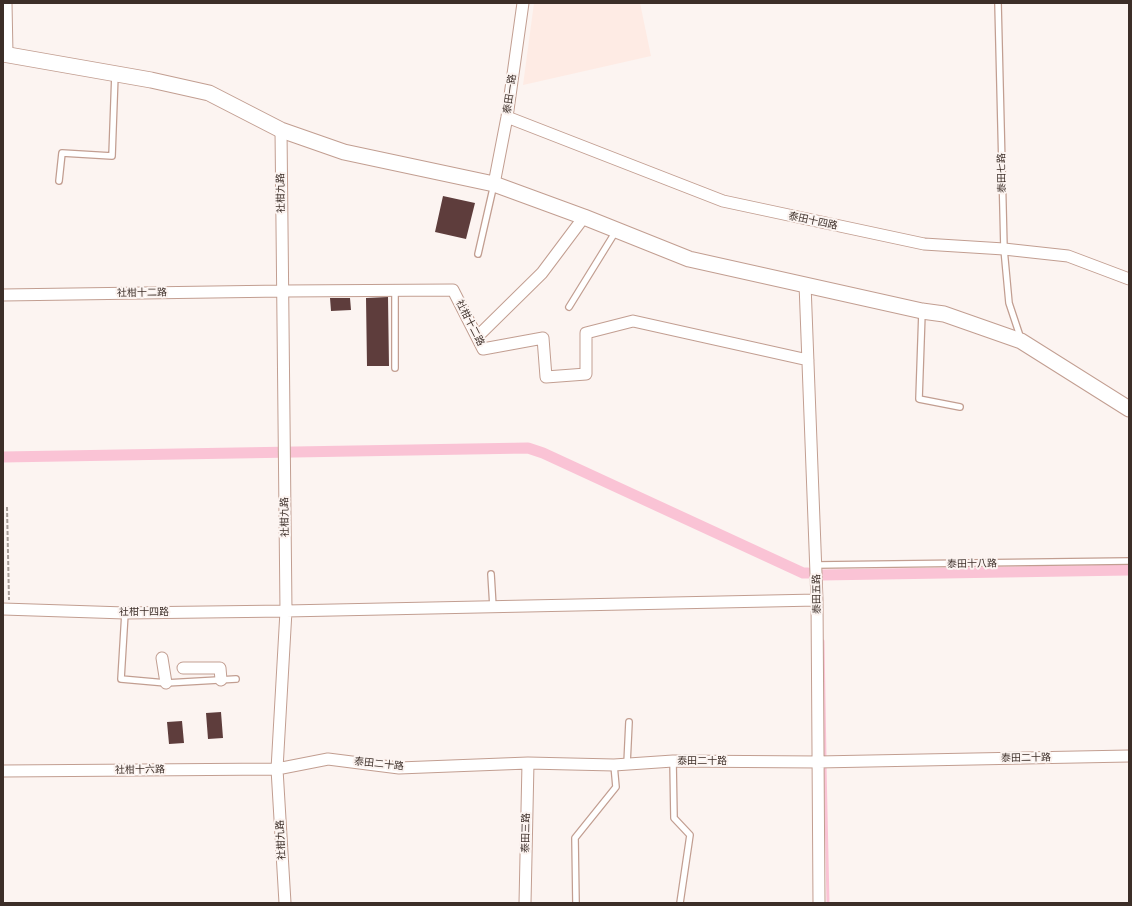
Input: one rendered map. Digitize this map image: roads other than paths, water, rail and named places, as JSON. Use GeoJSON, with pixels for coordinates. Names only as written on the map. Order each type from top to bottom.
{"type":"FeatureCollection","features":[{"type":"Feature","properties":{"kind":"street"},"geometry":{"type":"LineString","coordinates":[[6,3],[5,54],[151,80],[209,93],[281,130],[344,152],[494,184],[584,217],[689,259],[922,311],[944,314],[1021,341],[1129,409]]}},
{"type":"Feature","properties":{"kind":"street","name":"泰田一路"},"geometry":{"type":"LineString","coordinates":[[494,184],[507,117],[523,3]]}},
{"type":"Feature","properties":{"kind":"street","name":"泰田十四路"},"geometry":{"type":"LineString","coordinates":[[507,117],[723,201],[924,244],[1004,249],[1068,256],[1129,280]]}},
{"type":"Feature","properties":{"kind":"street","name":"社柑九路"},"geometry":{"type":"LineString","coordinates":[[281,130],[286,611],[277,769],[285,903]]}},
{"type":"Feature","properties":{"kind":"street"},"geometry":{"type":"LineString","coordinates":[[477,337],[542,273],[584,217]]}},
{"type":"Feature","properties":{"kind":"street","name":"泰田五路"},"geometry":{"type":"LineString","coordinates":[[806,284],[817,600],[819,903]]}},
{"type":"Feature","properties":{"kind":"street","name":"社柑十二路"},"geometry":{"type":"LineString","coordinates":[[3,295],[453,290],[483,349],[543,338],[546,377],[586,374],[586,333],[633,321],[808,360]]}},
{"type":"Feature","properties":{"kind":"street","name":"社柑十四路"},"geometry":{"type":"LineString","coordinates":[[6,609],[125,613],[817,600]]}},
{"type":"Feature","properties":{"kind":"street"},"geometry":{"type":"LineString","coordinates":[[162,658],[166,684]]}},
{"type":"Feature","properties":{"kind":"street"},"geometry":{"type":"LineString","coordinates":[[183,668],[220,668],[221,680]]}},
{"type":"Feature","properties":{"kind":"street","name":"泰田二十路"},"geometry":{"type":"LineString","coordinates":[[277,769],[328,759],[399,768],[528,763],[614,765],[673,761],[818,762],[1129,756]]}},
{"type":"Feature","properties":{"kind":"street","name":"泰田三路"},"geometry":{"type":"LineString","coordinates":[[525,903],[528,763]]}},
{"type":"Feature","properties":{"kind":"street","name":"社柑十六路"},"geometry":{"type":"LineString","coordinates":[[3,771],[277,769]]}},
{"type":"Feature","properties":{"kind":"lane","name":"泰田七路"},"geometry":{"type":"LineString","coordinates":[[998,3],[1004,249],[1009,303],[1021,341]]}},
{"type":"Feature","properties":{"kind":"lane"},"geometry":{"type":"LineString","coordinates":[[59,181],[62,153],[112,156],[115,74]]}},
{"type":"Feature","properties":{"kind":"lane"},"geometry":{"type":"LineString","coordinates":[[478,254],[494,184]]}},
{"type":"Feature","properties":{"kind":"lane"},"geometry":{"type":"LineString","coordinates":[[568,307],[616,230]]}},
{"type":"Feature","properties":{"kind":"lane"},"geometry":{"type":"LineString","coordinates":[[395,290],[395,368]]}},
{"type":"Feature","properties":{"kind":"lane"},"geometry":{"type":"LineString","coordinates":[[922,311],[919,399],[960,407]]}},
{"type":"Feature","properties":{"kind":"lane","name":"泰田十八路"},"geometry":{"type":"LineString","coordinates":[[816,565],[1129,561]]}},
{"type":"Feature","properties":{"kind":"lane"},"geometry":{"type":"LineString","coordinates":[[491,574],[493,607]]}},
{"type":"Feature","properties":{"kind":"lane"},"geometry":{"type":"LineString","coordinates":[[125,613],[121,679],[166,684],[236,679]]}},
{"type":"Feature","properties":{"kind":"lane"},"geometry":{"type":"LineString","coordinates":[[627,764],[629,722]]}},
{"type":"Feature","properties":{"kind":"lane"},"geometry":{"type":"LineString","coordinates":[[673,761],[674,818],[690,834],[680,903]]}},
{"type":"Feature","properties":{"kind":"lane"},"geometry":{"type":"LineString","coordinates":[[576,903],[575,838],[616,787],[614,765]]}},
{"type":"Feature","properties":{"kind":"waterway"},"geometry":{"type":"LineString","coordinates":[[3,457],[528,448],[543,453],[803,573],[808,573]]}},
{"type":"Feature","properties":{"kind":"waterway"},"geometry":{"type":"LineString","coordinates":[[821,575],[1129,570]]}},
{"type":"Feature","properties":{"kind":"waterway"},"geometry":{"type":"LineString","coordinates":[[823,641],[825,759]]}},
{"type":"Feature","properties":{"kind":"waterway"},"geometry":{"type":"LineString","coordinates":[[825,765],[828,903]]}}]}
